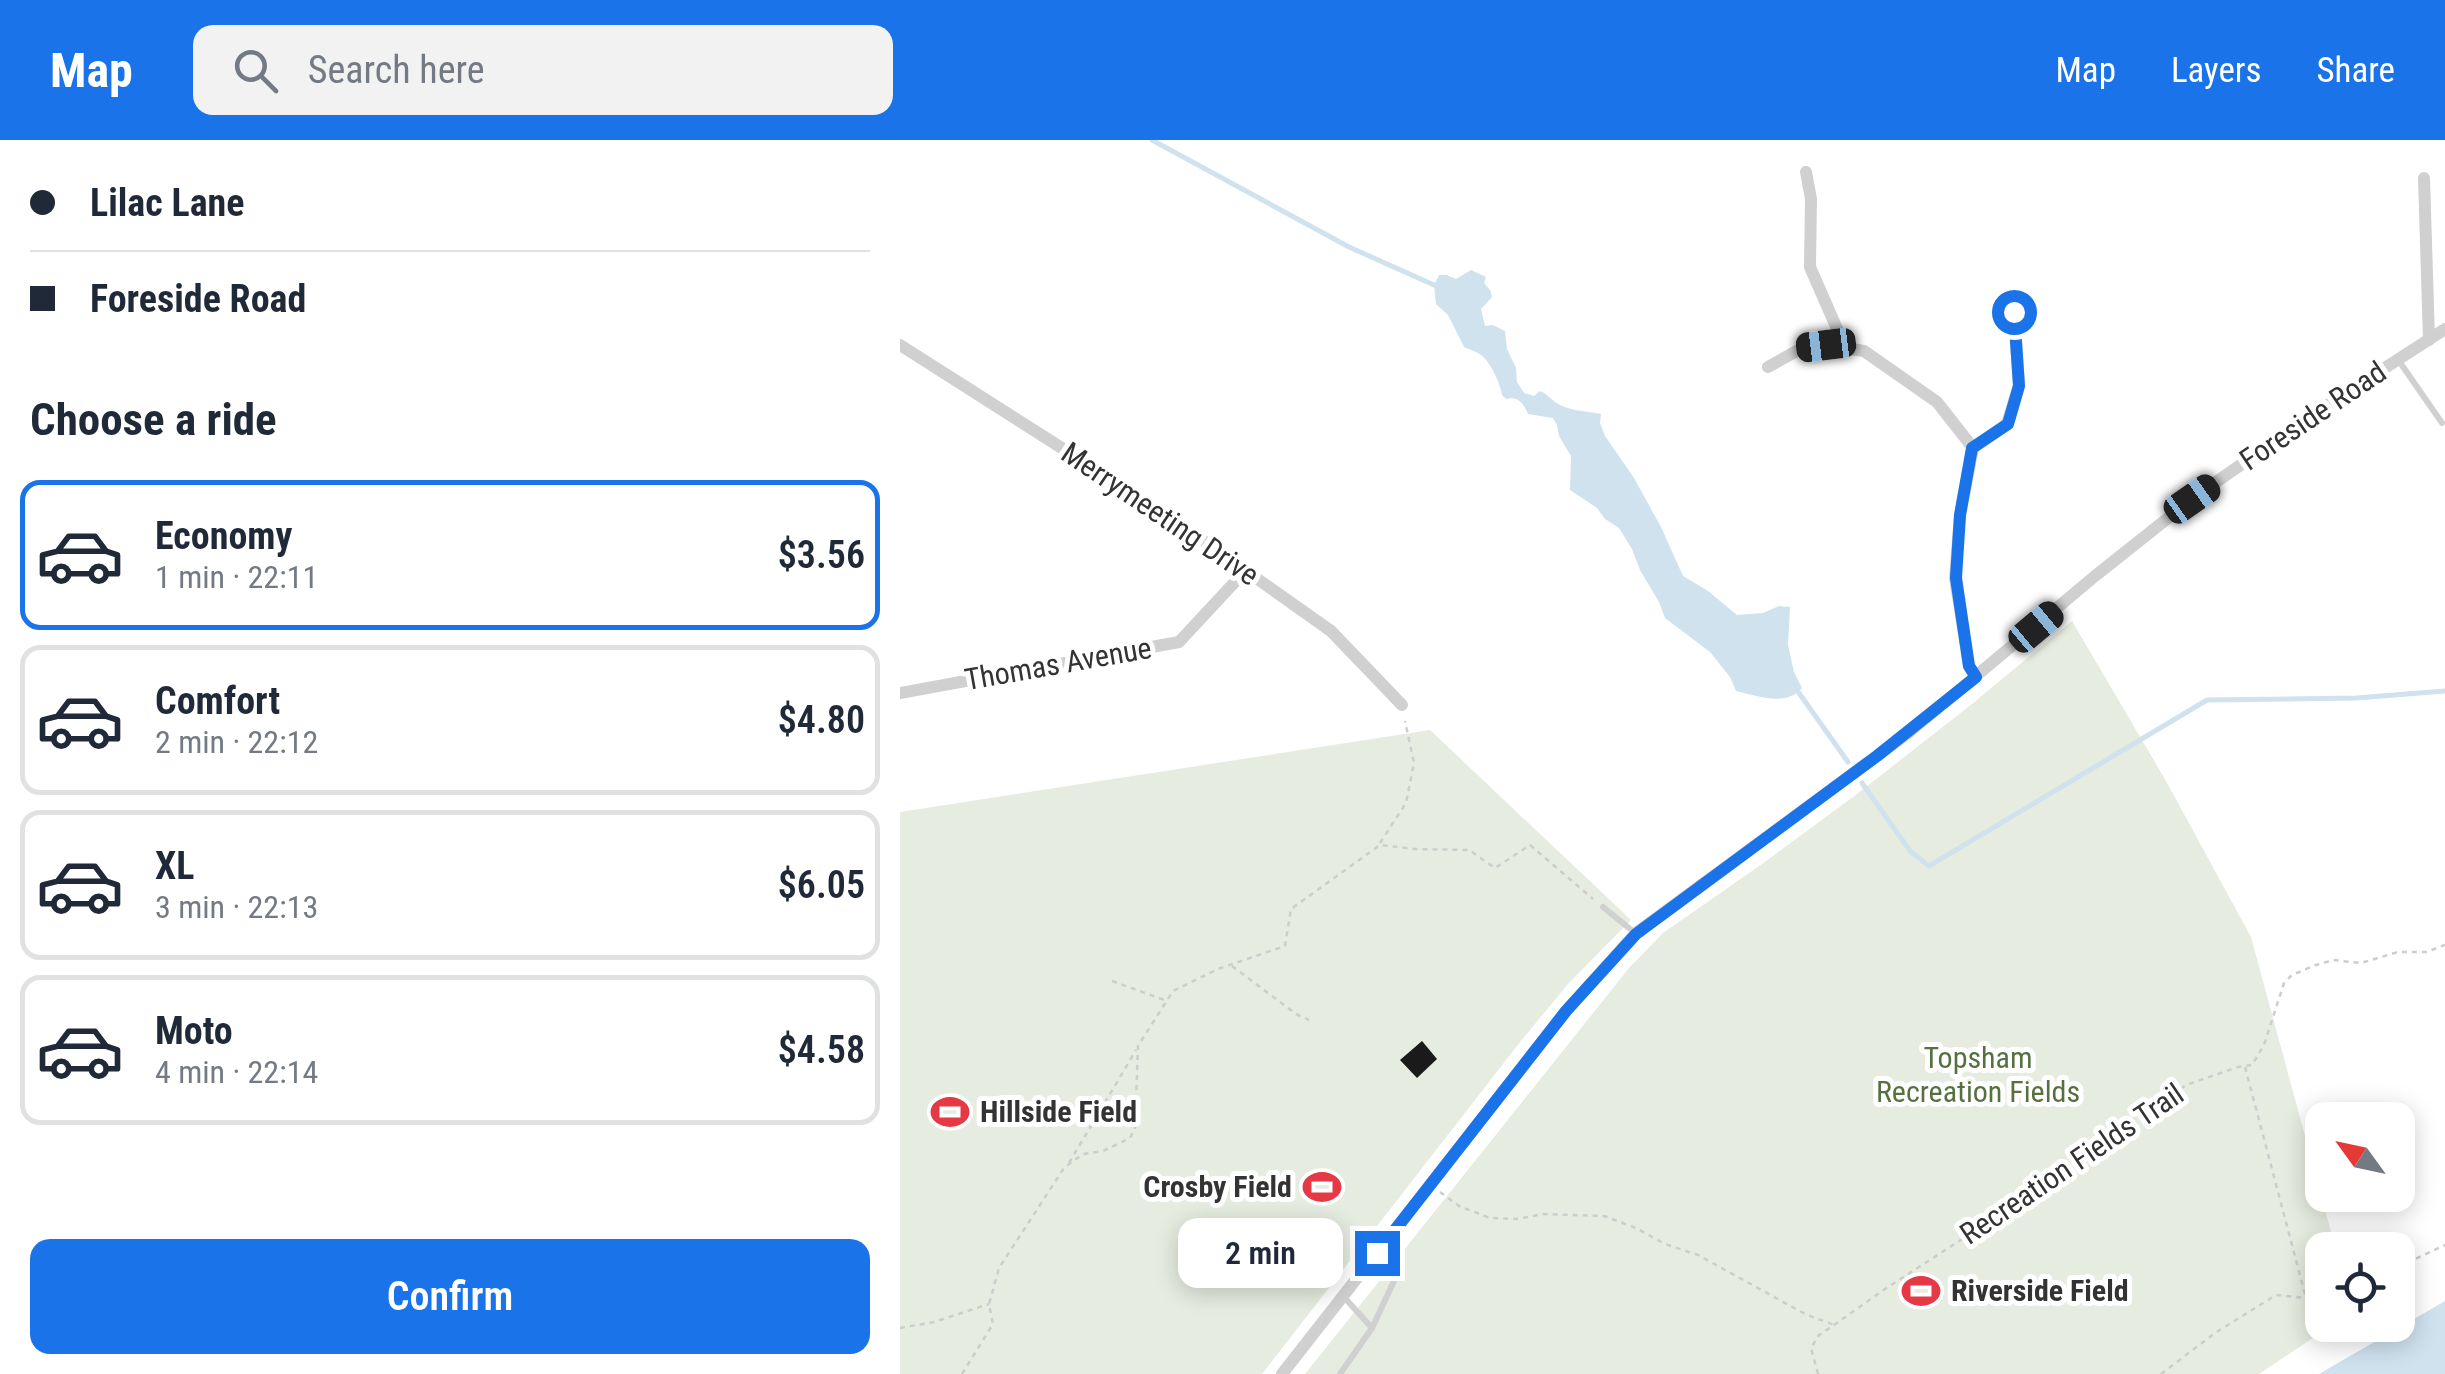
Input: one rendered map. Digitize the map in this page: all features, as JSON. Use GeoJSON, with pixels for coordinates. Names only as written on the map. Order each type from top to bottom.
{"type":"FeatureCollection","features":[{"type":"Feature","properties":{"kind":"street"},"geometry":{"type":"LineString","coordinates":[[1806,172],[1812,200],[1810,267],[1845,347]]}},
{"type":"Feature","properties":{"kind":"street"},"geometry":{"type":"LineString","coordinates":[[2424,178],[2429,340]]}},
{"type":"Feature","properties":{"kind":"street"},"geometry":{"type":"LineString","coordinates":[[1976,677],[1969,666],[1956,578],[1960,515],[1972,448],[2008,424],[2019,386],[2014,312]]}},
{"type":"Feature","properties":{"kind":"street","name":"Foreside Road"},"geometry":{"type":"LineString","coordinates":[[1282,1374],[1566,1011],[1636,934],[1862,768],[2192,499],[2445,329]]}},
{"type":"Feature","properties":{"kind":"street","name":"Merrymeeting Drive"},"geometry":{"type":"LineString","coordinates":[[900,345],[1246,570],[1331,631],[1402,705]]}},
{"type":"Feature","properties":{"kind":"street"},"geometry":{"type":"LineString","coordinates":[[1768,368],[1802,348],[1826,345],[1864,351],[1937,402],[1972,448]]}},
{"type":"Feature","properties":{"kind":"street","name":"Thomas Avenue"},"geometry":{"type":"LineString","coordinates":[[900,693],[1180,642],[1246,570]]}},
{"type":"Feature","properties":{"kind":"lane"},"geometry":{"type":"LineString","coordinates":[[2398,360],[2442,423]]}},
{"type":"Feature","properties":{"kind":"lane"},"geometry":{"type":"LineString","coordinates":[[1603,908],[1636,934]]}},
{"type":"Feature","properties":{"kind":"lane"},"geometry":{"type":"LineString","coordinates":[[1340,1374],[1372,1328],[1395,1279],[1377,1253]]}},
{"type":"Feature","properties":{"kind":"lane"},"geometry":{"type":"LineString","coordinates":[[1343,1296],[1372,1328]]}},
{"type":"Feature","properties":{"kind":"path"},"geometry":{"type":"LineString","coordinates":[[962,1374],[993,1324],[988,1304],[999,1268],[1070,1162],[1173,991],[1285,946],[1291,908],[1380,845],[1406,804],[1414,763],[1402,705]]}},
{"type":"Feature","properties":{"kind":"path"},"geometry":{"type":"LineString","coordinates":[[1380,845],[1469,850],[1495,868],[1530,845],[1603,908]]}},
{"type":"Feature","properties":{"kind":"path"},"geometry":{"type":"LineString","coordinates":[[2305,1294],[2245,1066],[2252,1065],[2264,1044],[2284,983],[2292,975],[2334,960],[2361,962],[2398,952],[2426,952],[2445,945]]}},
{"type":"Feature","properties":{"kind":"path"},"geometry":{"type":"LineString","coordinates":[[1231,965],[1309,1020]]}},
{"type":"Feature","properties":{"kind":"path"},"geometry":{"type":"LineString","coordinates":[[1112,981],[1167,1001]]}},
{"type":"Feature","properties":{"kind":"path"},"geometry":{"type":"LineString","coordinates":[[1064,1168],[1084,1154],[1103,1151],[1130,1138],[1139,1120],[1138,1046]]}},
{"type":"Feature","properties":{"kind":"path","name":"Recreation Fields Trail"},"geometry":{"type":"LineString","coordinates":[[1834,1325],[1970,1234],[2098,1140],[2186,1085],[2245,1066]]}},
{"type":"Feature","properties":{"kind":"path"},"geometry":{"type":"LineString","coordinates":[[1438,1191],[1459,1206],[1490,1218],[1517,1219],[1543,1214],[1604,1216],[1698,1255],[1804,1314],[1834,1325]]}},
{"type":"Feature","properties":{"kind":"path"},"geometry":{"type":"LineString","coordinates":[[2415,1258],[2445,1245]]}},
{"type":"Feature","properties":{"kind":"path"},"geometry":{"type":"LineString","coordinates":[[2161,1374],[2276,1295],[2305,1298]]}},
{"type":"Feature","properties":{"kind":"path"},"geometry":{"type":"LineString","coordinates":[[900,1328],[934,1322],[988,1304]]}},
{"type":"Feature","properties":{"kind":"path"},"geometry":{"type":"LineString","coordinates":[[1818,1374],[1811,1348],[1819,1335],[1834,1325]]}},
{"type":"Feature","properties":{"kind":"green space","name":"Topsham Recreation Fields"},"geometry":{"type":"Polygon","coordinates":[[[2072,621],[2251,937],[2305,1136],[2305,1212],[2326,1212],[2331,1232],[2305,1232],[2307,1342],[2259,1374],[1305,1374],[1629,968],[1663,933],[1857,794],[2072,621]]]}},
{"type":"Feature","properties":{"kind":"green space"},"geometry":{"type":"Polygon","coordinates":[[[1430,730],[1631,920],[1569,983],[1520,1042],[1262,1374],[900,1374],[900,812],[1430,730]]]}},
{"type":"Feature","properties":{"kind":"water"},"geometry":{"type":"Polygon","coordinates":[[[1471,270],[1486,277],[1484,283],[1492,297],[1481,309],[1485,326],[1505,331],[1517,382],[1524,393],[1534,396],[1540,391],[1565,407],[1601,414],[1605,436],[1634,478],[1683,576],[1737,615],[1790,607],[1788,645],[1802,688],[1795,694],[1771,699],[1736,691],[1710,652],[1665,618],[1619,528],[1570,490],[1571,456],[1553,418],[1528,414],[1520,402],[1506,399],[1488,362],[1464,347],[1448,315],[1436,304],[1434,285],[1439,275],[1456,279],[1471,270]]]}},
{"type":"Feature","properties":{"kind":"water"},"geometry":{"type":"Polygon","coordinates":[[[2445,1301],[2445,1374],[2319,1374],[2374,1342],[2415,1342],[2415,1318],[2445,1301]]]}},
{"type":"Feature","properties":{"kind":"building"},"geometry":{"type":"Polygon","coordinates":[[[1422,1041],[1437,1059],[1417,1078],[1400,1060],[1422,1041]]]}},
{"type":"Feature","properties":{"kind":"waterway"},"geometry":{"type":"LineString","coordinates":[[1152,140],[1349,247],[1434,285]]}},
{"type":"Feature","properties":{"kind":"waterway"},"geometry":{"type":"LineString","coordinates":[[1862,783],[1910,851],[1929,866],[2207,700],[2356,698],[2445,691]]}},
{"type":"Feature","properties":{"kind":"waterway"},"geometry":{"type":"LineString","coordinates":[[1799,693],[1848,762]]}},
{"type":"Feature","properties":{"kind":"place","name":"Hillside Field"},"geometry":{"type":"Point","coordinates":[950,1112]}},
{"type":"Feature","properties":{"kind":"place","name":"Crosby Field"},"geometry":{"type":"Point","coordinates":[1322,1187]}},
{"type":"Feature","properties":{"kind":"place","name":"Riverside Field"},"geometry":{"type":"Point","coordinates":[1921,1291]}},
{"type":"Feature","properties":{"kind":"route"},"geometry":{"type":"LineString","coordinates":[[1377,1253],[1566,1011],[1636,934],[1877,756],[1976,677],[1969,666],[1956,578],[1960,515],[1972,448],[2008,424],[2019,386],[2014,312]]}}]}
